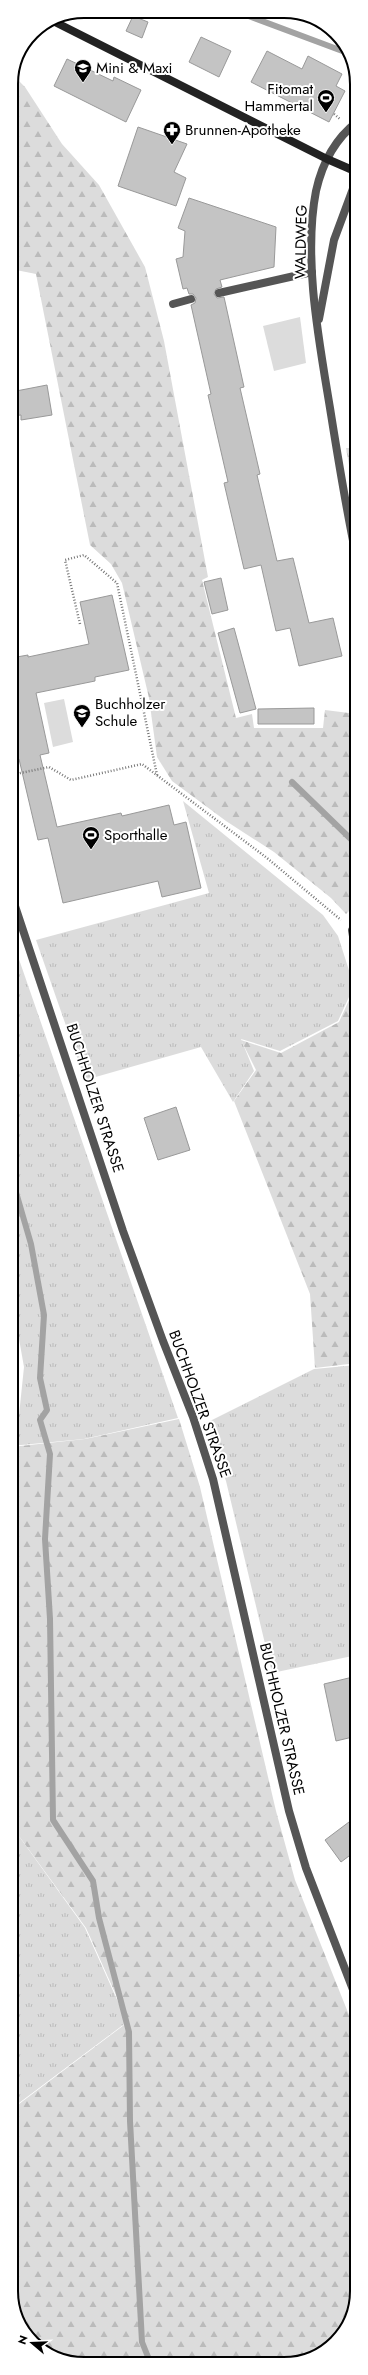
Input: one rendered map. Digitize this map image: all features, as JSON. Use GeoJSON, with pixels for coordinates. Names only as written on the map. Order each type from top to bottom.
{"type":"FeatureCollection","features":[{"type":"Feature","properties":{"kind":"main road"},"geometry":{"type":"LineString","coordinates":[[58,24],[327,159],[350,169]]}},
{"type":"Feature","properties":{"kind":"street","name":"WALDWEG"},"geometry":{"type":"LineString","coordinates":[[350,129],[335,144],[327,159],[316,191],[312,243],[312,272],[318,328],[350,518]]}},
{"type":"Feature","properties":{"kind":"street","name":"WALDWEG"},"geometry":{"type":"LineString","coordinates":[[318,328],[334,240],[350,197]]}},
{"type":"Feature","properties":{"kind":"street"},"geometry":{"type":"LineString","coordinates":[[219,293],[312,272]]}},
{"type":"Feature","properties":{"kind":"street"},"geometry":{"type":"LineString","coordinates":[[173,304],[191,299]]}},
{"type":"Feature","properties":{"kind":"street","name":"BUCHHOLZER STRASSE"},"geometry":{"type":"LineString","coordinates":[[18,915],[123,1231],[163,1341],[193,1416],[213,1479],[289,1811],[306,1868],[350,1982]]}},
{"type":"Feature","properties":{"kind":"path"},"geometry":{"type":"LineString","coordinates":[[80,624],[65,560],[84,555],[117,583],[157,776]]}},
{"type":"Feature","properties":{"kind":"path"},"geometry":{"type":"LineString","coordinates":[[18,774],[49,767],[71,780],[142,764],[267,858],[350,928]]}},
{"type":"Feature","properties":{"kind":"green space"},"geometry":{"type":"Polygon","coordinates":[[[18,80],[25,87],[62,144],[99,185],[145,267],[164,341],[208,577],[202,580],[236,718],[252,714],[254,728],[323,728],[325,710],[350,713],[350,910],[346,914],[331,898],[274,852],[226,821],[172,781],[157,757],[149,698],[122,583],[111,564],[90,545],[36,274],[18,270],[18,80]]]}},
{"type":"Feature","properties":{"kind":"green space"},"geometry":{"type":"Polygon","coordinates":[[[300,317],[306,363],[274,371],[263,326],[300,317]]]}},
{"type":"Feature","properties":{"kind":"green space"},"geometry":{"type":"Polygon","coordinates":[[[346,448],[350,448],[350,471],[346,448]]]}},
{"type":"Feature","properties":{"kind":"green space"},"geometry":{"type":"Polygon","coordinates":[[[64,699],[73,742],[53,747],[44,703],[64,699]]]}},
{"type":"Feature","properties":{"kind":"green space"},"geometry":{"type":"Polygon","coordinates":[[[183,801],[323,915],[338,936],[350,974],[350,995],[338,1021],[280,1051],[241,1039],[254,1071],[233,1102],[201,1047],[85,1080],[36,940],[209,893],[183,801]]]}},
{"type":"Feature","properties":{"kind":"green space"},"geometry":{"type":"Polygon","coordinates":[[[18,956],[178,1418],[84,1439],[18,1445],[18,1417],[24,1367],[18,1333],[18,956]]]}},
{"type":"Feature","properties":{"kind":"green space"},"geometry":{"type":"Polygon","coordinates":[[[350,998],[350,1364],[315,1368],[310,1294],[234,1101],[256,1070],[241,1040],[281,1053],[339,1022],[350,998]]]}},
{"type":"Feature","properties":{"kind":"green space"},"geometry":{"type":"Polygon","coordinates":[[[350,1366],[350,1656],[272,1673],[226,1481],[206,1423],[314,1369],[350,1366]]]}},
{"type":"Feature","properties":{"kind":"green space"},"geometry":{"type":"Polygon","coordinates":[[[179,1419],[200,1487],[276,1811],[295,1880],[350,2018],[349,2304],[345,2316],[331,2338],[309,2352],[297,2356],[71,2356],[52,2348],[52,2323],[27,2323],[20,2308],[18,2295],[18,2105],[128,2022],[86,1928],[18,1835],[18,1446],[85,1439],[179,1419]]]}},
{"type":"Feature","properties":{"kind":"green space"},"geometry":{"type":"Polygon","coordinates":[[[18,1835],[85,1928],[127,2022],[18,2104],[18,1835]]]}},
{"type":"Feature","properties":{"kind":"building"},"geometry":{"type":"Polygon","coordinates":[[[132,18],[138,18],[148,22],[142,38],[126,31],[132,18]]]}},
{"type":"Feature","properties":{"kind":"building"},"geometry":{"type":"Polygon","coordinates":[[[201,37],[231,51],[219,77],[189,62],[201,37]]]}},
{"type":"Feature","properties":{"kind":"building"},"geometry":{"type":"Polygon","coordinates":[[[267,51],[302,69],[308,56],[342,74],[336,86],[345,91],[329,122],[251,82],[267,51]]]}},
{"type":"Feature","properties":{"kind":"building"},"geometry":{"type":"Polygon","coordinates":[[[67,59],[113,81],[114,77],[141,90],[126,122],[54,86],[67,59]]]}},
{"type":"Feature","properties":{"kind":"building"},"geometry":{"type":"Polygon","coordinates":[[[138,127],[187,144],[174,172],[186,178],[176,206],[118,186],[138,127]]]}},
{"type":"Feature","properties":{"kind":"building"},"geometry":{"type":"Polygon","coordinates":[[[189,198],[276,227],[274,267],[220,280],[222,287],[216,289],[214,294],[217,298],[224,297],[244,387],[240,388],[260,474],[257,475],[277,561],[293,558],[309,623],[333,618],[342,656],[299,666],[290,628],[276,631],[261,565],[244,569],[224,483],[228,482],[208,395],[211,394],[191,305],[195,303],[196,298],[193,294],[189,294],[187,288],[183,289],[176,259],[183,257],[185,231],[178,228],[189,198]]]}},
{"type":"Feature","properties":{"kind":"building"},"geometry":{"type":"Polygon","coordinates":[[[47,385],[52,415],[21,420],[21,415],[18,415],[18,391],[47,385]]]}},
{"type":"Feature","properties":{"kind":"building"},"geometry":{"type":"Polygon","coordinates":[[[221,578],[228,610],[212,614],[204,582],[221,578]]]}},
{"type":"Feature","properties":{"kind":"building"},"geometry":{"type":"Polygon","coordinates":[[[112,595],[129,670],[95,677],[95,681],[36,693],[49,753],[40,755],[57,827],[121,813],[122,816],[169,805],[174,825],[186,822],[201,888],[162,897],[158,881],[63,903],[48,838],[38,840],[18,759],[18,657],[28,655],[28,657],[89,644],[80,602],[112,595]]]}},
{"type":"Feature","properties":{"kind":"building"},"geometry":{"type":"Polygon","coordinates":[[[234,628],[256,709],[240,713],[218,633],[234,628]]]}},
{"type":"Feature","properties":{"kind":"building"},"geometry":{"type":"Polygon","coordinates":[[[314,708],[314,724],[258,724],[258,709],[314,708]]]}},
{"type":"Feature","properties":{"kind":"building"},"geometry":{"type":"Polygon","coordinates":[[[176,1107],[190,1150],[158,1160],[144,1118],[176,1107]]]}},
{"type":"Feature","properties":{"kind":"building"},"geometry":{"type":"Polygon","coordinates":[[[350,1678],[350,1738],[336,1741],[324,1684],[350,1678]]]}},
{"type":"Feature","properties":{"kind":"building"},"geometry":{"type":"Polygon","coordinates":[[[349,1822],[350,1855],[341,1862],[325,1840],[349,1822]]]}},
{"type":"Feature","properties":{"kind":"waterway"},"geometry":{"type":"LineString","coordinates":[[254,18],[341,50]]}},
{"type":"Feature","properties":{"kind":"waterway"},"geometry":{"type":"LineString","coordinates":[[292,782],[350,838]]}},
{"type":"Feature","properties":{"kind":"waterway"},"geometry":{"type":"LineString","coordinates":[[18,1199],[31,1244],[44,1315],[40,1378],[47,1410],[40,1420],[50,1454],[45,1539],[50,1619],[53,1820],[93,1881],[99,1918],[129,2032],[130,2121],[142,2342],[148,2357]]}},
{"type":"Feature","properties":{"kind":"place","name":"Mini & Maxi"},"geometry":{"type":"Point","coordinates":[83,83]}},
{"type":"Feature","properties":{"kind":"place","name":"Fitomat Hammertal"},"geometry":{"type":"Point","coordinates":[326,113]}},
{"type":"Feature","properties":{"kind":"place","name":"Brunnen-Apotheke"},"geometry":{"type":"Point","coordinates":[172,145]}},
{"type":"Feature","properties":{"kind":"place","name":"Buchholzer Schule"},"geometry":{"type":"Point","coordinates":[82,728]}},
{"type":"Feature","properties":{"kind":"place","name":"Sporthalle"},"geometry":{"type":"Point","coordinates":[91,850]}}]}
